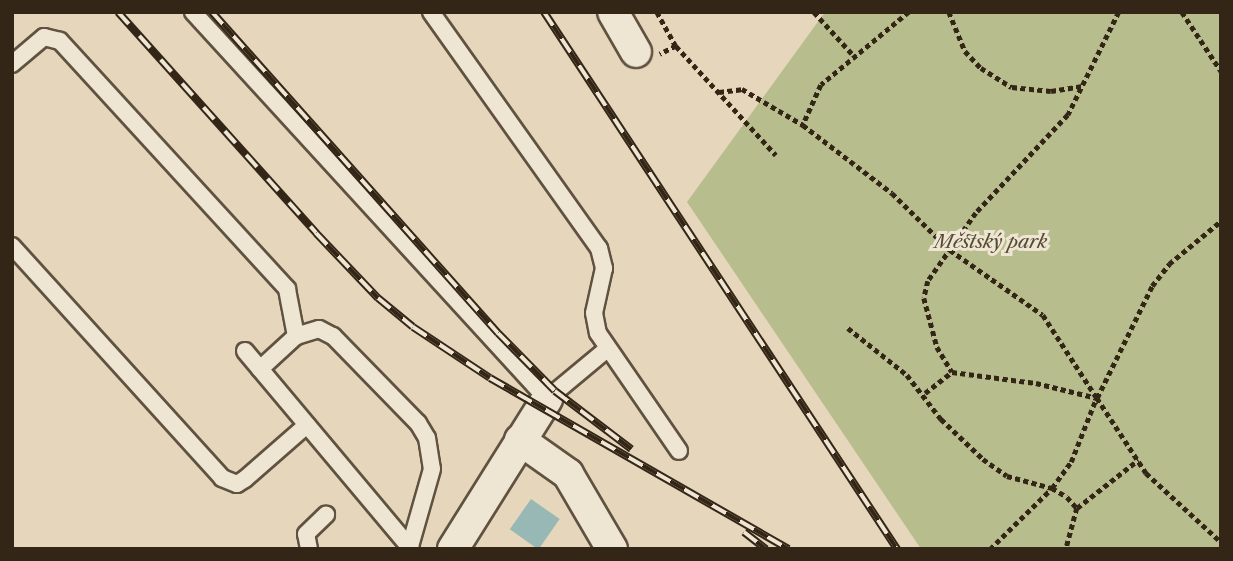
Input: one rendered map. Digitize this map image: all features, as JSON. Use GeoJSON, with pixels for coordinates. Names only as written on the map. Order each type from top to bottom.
{"type":"FeatureCollection","features":[{"type":"Feature","properties":{"kind":"street"},"geometry":{"type":"LineString","coordinates":[[612,12],[636,52]]}},
{"type":"Feature","properties":{"kind":"street"},"geometry":{"type":"LineString","coordinates":[[453,549],[547,399]]}},
{"type":"Feature","properties":{"kind":"street"},"geometry":{"type":"LineString","coordinates":[[520,440],[568,474],[612,549]]}},
{"type":"Feature","properties":{"kind":"lane"},"geometry":{"type":"LineString","coordinates":[[193,12],[547,399],[607,349]]}},
{"type":"Feature","properties":{"kind":"lane"},"geometry":{"type":"LineString","coordinates":[[431,12],[599,248],[604,268],[595,323],[607,349],[679,451]]}},
{"type":"Feature","properties":{"kind":"lane"},"geometry":{"type":"LineString","coordinates":[[12,64],[44,37],[61,41],[287,289],[296,336]]}},
{"type":"Feature","properties":{"kind":"lane"},"geometry":{"type":"LineString","coordinates":[[12,246],[222,478],[237,484],[307,425]]}},
{"type":"Feature","properties":{"kind":"lane"},"geometry":{"type":"LineString","coordinates":[[260,369],[296,336],[312,328],[333,336],[423,430],[431,456],[431,482],[410,548]]}},
{"type":"Feature","properties":{"kind":"lane"},"geometry":{"type":"LineString","coordinates":[[245,351],[410,548]]}},
{"type":"Feature","properties":{"kind":"lane"},"geometry":{"type":"LineString","coordinates":[[309,549],[306,534],[326,515]]}},
{"type":"Feature","properties":{"kind":"path"},"geometry":{"type":"LineString","coordinates":[[814,12],[854,56]]}},
{"type":"Feature","properties":{"kind":"path"},"geometry":{"type":"LineString","coordinates":[[803,125],[821,85],[909,12]]}},
{"type":"Feature","properties":{"kind":"path"},"geometry":{"type":"LineString","coordinates":[[949,12],[965,51],[981,68],[1012,87],[1051,91],[1084,86]]}},
{"type":"Feature","properties":{"kind":"path"},"geometry":{"type":"LineString","coordinates":[[952,372],[937,347],[924,298],[928,281],[976,213],[1058,129],[1084,86],[1119,12]]}},
{"type":"Feature","properties":{"kind":"path"},"geometry":{"type":"LineString","coordinates":[[1182,12],[1221,71]]}},
{"type":"Feature","properties":{"kind":"path"},"geometry":{"type":"LineString","coordinates":[[676,46],[776,155]]}},
{"type":"Feature","properties":{"kind":"path"},"geometry":{"type":"LineString","coordinates":[[719,92],[742,89],[803,125],[892,193],[950,250],[1043,315],[1138,460],[1182,510],[1221,542]]}},
{"type":"Feature","properties":{"kind":"path"},"geometry":{"type":"LineString","coordinates":[[990,549],[1052,488],[1071,462],[1097,398],[1152,286],[1169,264],[1221,221]]}},
{"type":"Feature","properties":{"kind":"path"},"geometry":{"type":"LineString","coordinates":[[848,328],[925,393],[941,419],[983,459],[1007,476],[1052,488],[1077,508]]}},
{"type":"Feature","properties":{"kind":"path"},"geometry":{"type":"LineString","coordinates":[[925,393],[952,372],[1036,383],[1097,398]]}},
{"type":"Feature","properties":{"kind":"path"},"geometry":{"type":"LineString","coordinates":[[1066,549],[1077,508],[1138,460]]}},
{"type":"Feature","properties":{"kind":"green space","name":"Městský park"},"geometry":{"type":"Polygon","coordinates":[[[825,12],[1221,12],[1221,549],[921,549],[687,202],[825,12]]]}},
{"type":"Feature","properties":{"kind":"water"},"geometry":{"type":"Polygon","coordinates":[[[531,499],[560,519],[539,549],[510,529],[531,499]]]}},
{"type":"Feature","properties":{"kind":"railway"},"geometry":{"type":"LineString","coordinates":[[118,12],[316,233],[378,298],[413,327],[490,378],[789,549]]}},
{"type":"Feature","properties":{"kind":"railway"},"geometry":{"type":"LineString","coordinates":[[212,12],[498,333],[555,391],[631,449]]}},
{"type":"Feature","properties":{"kind":"railway"},"geometry":{"type":"LineString","coordinates":[[544,12],[897,549]]}},
{"type":"Feature","properties":{"kind":"railway"},"geometry":{"type":"LineString","coordinates":[[744,532],[766,549]]}}]}
